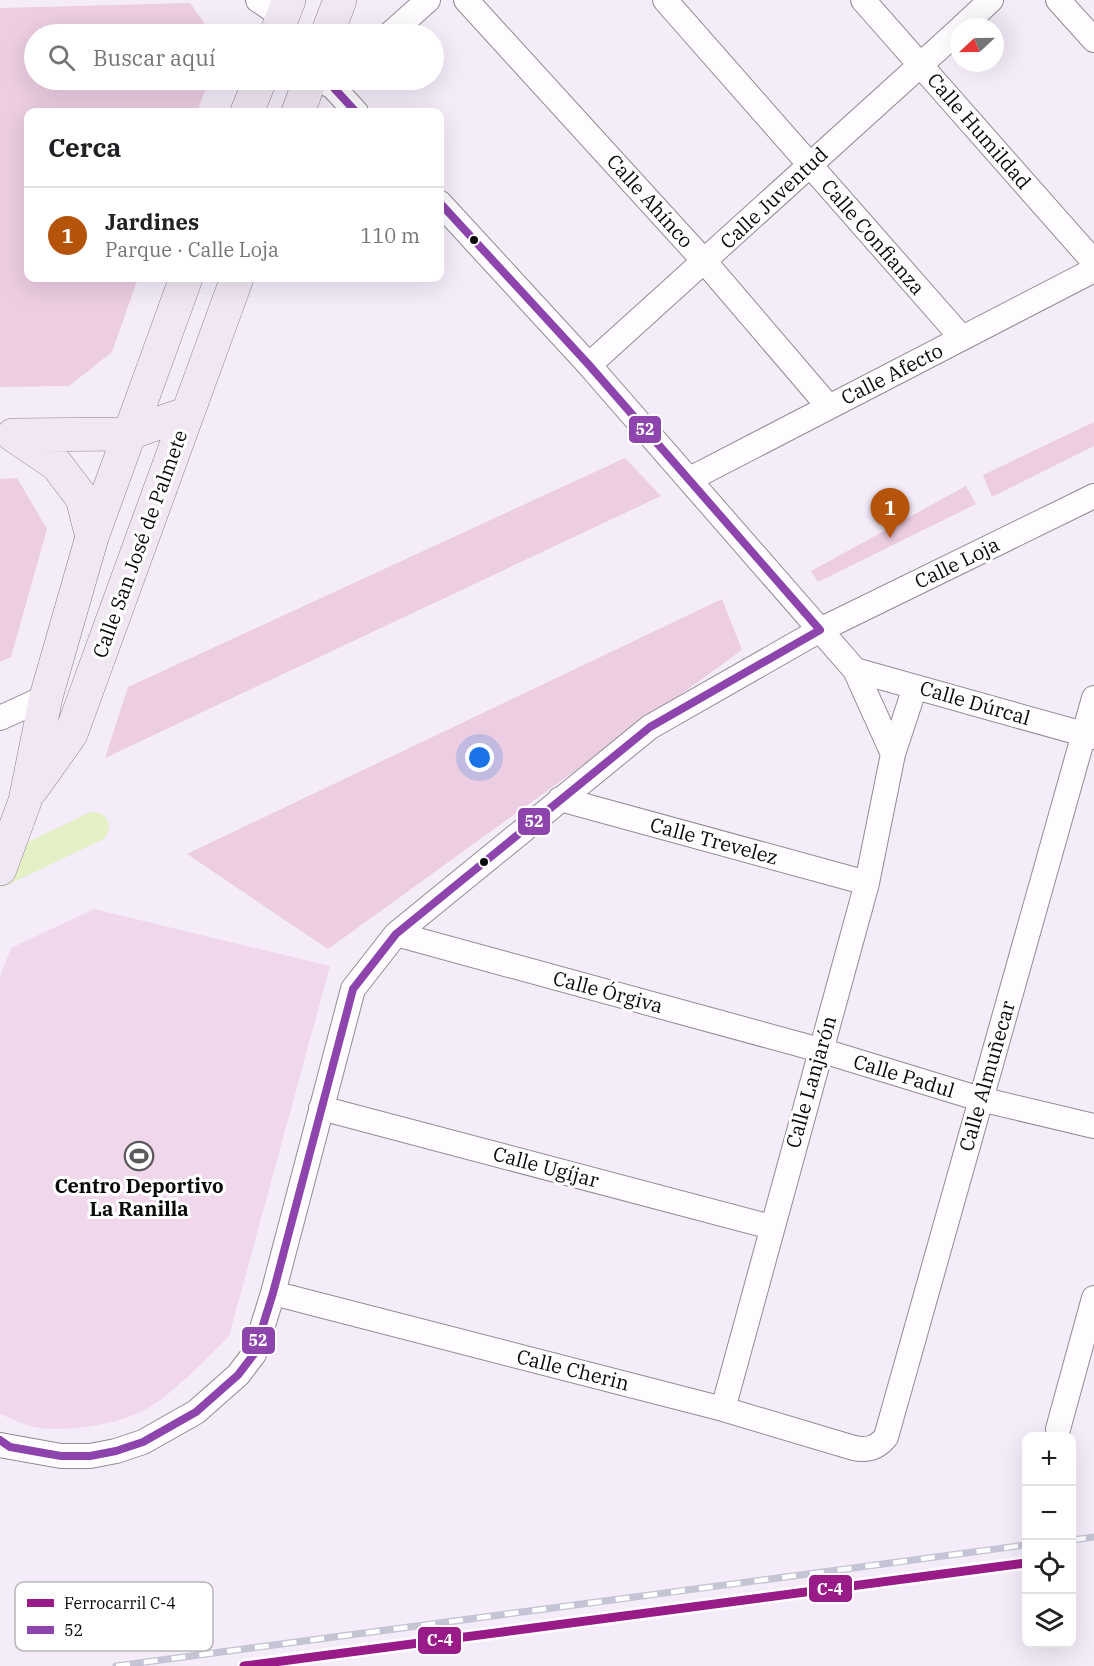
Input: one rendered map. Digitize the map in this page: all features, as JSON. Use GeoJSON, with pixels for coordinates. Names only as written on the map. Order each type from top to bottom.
{"type":"FeatureCollection","features":[{"type":"Feature","properties":{"kind":"street"},"geometry":{"type":"LineString","coordinates":[[315,24],[316,0]]}},
{"type":"Feature","properties":{"kind":"street"},"geometry":{"type":"LineString","coordinates":[[331,24],[340,0]]}},
{"type":"Feature","properties":{"kind":"street"},"geometry":{"type":"LineString","coordinates":[[401,24],[428,0]]}},
{"type":"Feature","properties":{"kind":"street","name":"Calle Ahínco"},"geometry":{"type":"LineString","coordinates":[[466,0],[705,262],[829,406]]}},
{"type":"Feature","properties":{"kind":"street","name":"Calle Confianza"},"geometry":{"type":"LineString","coordinates":[[665,0],[962,338]]}},
{"type":"Feature","properties":{"kind":"street","name":"Calle Humildad"},"geometry":{"type":"LineString","coordinates":[[863,0],[1094,262]]}},
{"type":"Feature","properties":{"kind":"street","name":"Calle Juventud"},"geometry":{"type":"LineString","coordinates":[[972,18],[991,0]]}},
{"type":"Feature","properties":{"kind":"street"},"geometry":{"type":"LineString","coordinates":[[1058,0],[1094,40]]}},
{"type":"Feature","properties":{"kind":"street","name":"Calle Juventud"},"geometry":{"type":"LineString","coordinates":[[589,365],[950,38]]}},
{"type":"Feature","properties":{"kind":"street"},"geometry":{"type":"LineString","coordinates":[[249,108],[256,90]]}},
{"type":"Feature","properties":{"kind":"street"},"geometry":{"type":"LineString","coordinates":[[302,108],[318,90]]}},
{"type":"Feature","properties":{"kind":"street"},"geometry":{"type":"LineString","coordinates":[[335,90],[353,108]]}},
{"type":"Feature","properties":{"kind":"street"},"geometry":{"type":"LineString","coordinates":[[444,207],[589,365],[855,670],[893,754]]}},
{"type":"Feature","properties":{"kind":"street","name":"Calle Afecto"},"geometry":{"type":"LineString","coordinates":[[690,479],[1094,270]]}},
{"type":"Feature","properties":{"kind":"street","name":"Calle San José de Palmete"},"geometry":{"type":"LineString","coordinates":[[0,868],[24,802],[46,697],[92,537],[127,434],[184,282]]}},
{"type":"Feature","properties":{"kind":"street","name":"Calle San José de Palmete"},"geometry":{"type":"LineString","coordinates":[[24,802],[71,734],[236,282]]}},
{"type":"Feature","properties":{"kind":"street"},"geometry":{"type":"LineString","coordinates":[[6,435],[127,434],[188,413]]}},
{"type":"Feature","properties":{"kind":"street"},"geometry":{"type":"LineString","coordinates":[[6,435],[57,465],[82,498],[92,537]]}},
{"type":"Feature","properties":{"kind":"street","name":"Calle Loja"},"geometry":{"type":"LineString","coordinates":[[3,1444],[61,1456],[90,1456],[143,1442],[196,1412],[238,1376],[254,1354],[273,1293],[353,989],[396,934],[650,727],[820,630],[1094,496]]}},
{"type":"Feature","properties":{"kind":"street","name":"Calle Dúrcal"},"geometry":{"type":"LineString","coordinates":[[855,670],[1089,735]]}},
{"type":"Feature","properties":{"kind":"street","name":"Calle Lanjarón"},"geometry":{"type":"LineString","coordinates":[[723,1409],[867,882],[893,754],[915,687]]}},
{"type":"Feature","properties":{"kind":"street"},"geometry":{"type":"LineString","coordinates":[[0,718],[46,697]]}},
{"type":"Feature","properties":{"kind":"street","name":"Calle Almuñecar"},"geometry":{"type":"LineString","coordinates":[[872,1448],[886,1437],[980,1099],[1089,735],[1094,698]]}},
{"type":"Feature","properties":{"kind":"street","name":"Calle Trevelez"},"geometry":{"type":"LineString","coordinates":[[560,799],[867,882]]}},
{"type":"Feature","properties":{"kind":"street","name":"Calle Órgiva"},"geometry":{"type":"LineString","coordinates":[[396,934],[820,1050]]}},
{"type":"Feature","properties":{"kind":"street","name":"Calle Padul"},"geometry":{"type":"LineString","coordinates":[[820,1050],[980,1099],[1094,1126]]}},
{"type":"Feature","properties":{"kind":"street","name":"Calle Ugíjar"},"geometry":{"type":"LineString","coordinates":[[321,1108],[771,1227]]}},
{"type":"Feature","properties":{"kind":"street","name":"Calle Cherin"},"geometry":{"type":"LineString","coordinates":[[273,1293],[723,1409],[854,1448],[872,1448]]}},
{"type":"Feature","properties":{"kind":"street"},"geometry":{"type":"LineString","coordinates":[[1058,1430],[1094,1298]]}},
{"type":"Feature","properties":{"kind":"shaded area"},"geometry":{"type":"Polygon","coordinates":[[[190,3],[205,24],[24,24],[24,90],[205,90],[198,108],[24,108],[24,282],[137,282],[112,352],[69,386],[0,387],[0,8],[190,3]]]}},
{"type":"Feature","properties":{"kind":"shaded area"},"geometry":{"type":"Polygon","coordinates":[[[1094,422],[1094,446],[992,497],[983,475],[1094,422]]]}},
{"type":"Feature","properties":{"kind":"shaded area"},"geometry":{"type":"Polygon","coordinates":[[[625,458],[661,496],[105,758],[128,687],[625,458]]]}},
{"type":"Feature","properties":{"kind":"shaded area"},"geometry":{"type":"Polygon","coordinates":[[[17,478],[47,529],[11,657],[0,662],[0,479],[17,478]]]}},
{"type":"Feature","properties":{"kind":"shaded area"},"geometry":{"type":"Polygon","coordinates":[[[966,486],[976,504],[818,582],[811,571],[966,486]]]}},
{"type":"Feature","properties":{"kind":"shaded area"},"geometry":{"type":"Polygon","coordinates":[[[722,599],[742,650],[328,949],[187,854],[722,599]]]}},
{"type":"Feature","properties":{"kind":"shaded area","name":"Centro Deportivo La Ranilla"},"geometry":{"type":"Polygon","coordinates":[[[94,909],[330,966],[229,1336],[171,1391],[139,1413],[94,1426],[47,1429],[30,1426],[0,1414],[0,976],[11,948],[94,909]]]}},
{"type":"Feature","properties":{"kind":"waterway"},"geometry":{"type":"LineString","coordinates":[[0,872],[94,827]]}},
{"type":"Feature","properties":{"kind":"railway"},"geometry":{"type":"LineString","coordinates":[[1076,1539],[1094,1537]]}},
{"type":"Feature","properties":{"kind":"railway"},"geometry":{"type":"LineString","coordinates":[[116,1666],[1022,1546]]}},
{"type":"Feature","properties":{"kind":"rail line","name":"C-4"},"geometry":{"type":"LineString","coordinates":[[244,1666],[1022,1564]]}},
{"type":"Feature","properties":{"kind":"transit line","name":"52"},"geometry":{"type":"LineString","coordinates":[[336,90],[352,108]]}},
{"type":"Feature","properties":{"kind":"transit line","name":"52"},"geometry":{"type":"LineString","coordinates":[[0,1440],[10,1447],[61,1456],[90,1456],[116,1451],[143,1442],[196,1412],[238,1375],[254,1354],[273,1293],[353,989],[396,934],[650,727],[820,630],[589,365],[444,207]]}},
{"type":"Feature","properties":{"kind":"place","name":"Jardines"},"geometry":{"type":"Point","coordinates":[890,538]}},
{"type":"Feature","properties":{"kind":"place","name":"Centro Deportivo La Ranilla"},"geometry":{"type":"Point","coordinates":[139,1156]}}]}
